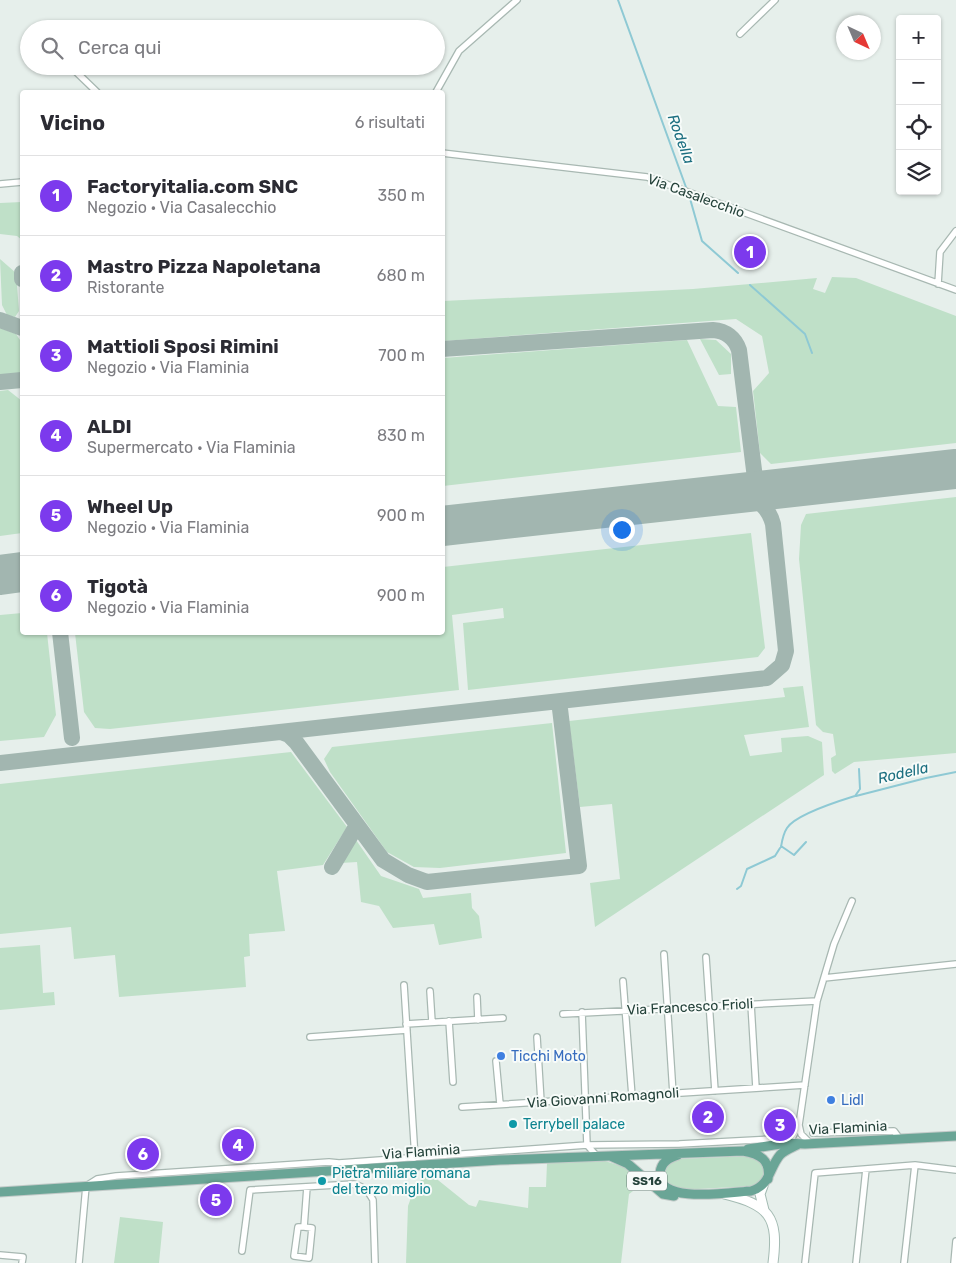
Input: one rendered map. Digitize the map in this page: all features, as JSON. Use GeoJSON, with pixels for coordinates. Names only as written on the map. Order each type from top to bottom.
{"type":"FeatureCollection","features":[{"type":"Feature","properties":{"kind":"main road","name":"Via Flaminia"},"geometry":{"type":"LineString","coordinates":[[0,1192],[311,1169],[601,1155],[743,1151],[791,1141],[811,1144],[956,1136]]}},
{"type":"Feature","properties":{"kind":"main road","name":"Via Flaminia"},"geometry":{"type":"LineString","coordinates":[[601,1155],[628,1164],[663,1194],[677,1196],[751,1191],[765,1182],[779,1156],[791,1141]]}},
{"type":"Feature","properties":{"kind":"main road","name":"Via Flaminia"},"geometry":{"type":"LineString","coordinates":[[743,1151],[758,1154],[764,1159],[768,1166],[765,1182]]}},
{"type":"Feature","properties":{"kind":"main road","name":"Via Flaminia"},"geometry":{"type":"LineString","coordinates":[[682,1154],[669,1158],[663,1164],[660,1171],[660,1179],[670,1191],[692,1194]]}},
{"type":"Feature","properties":{"kind":"main road"},"geometry":{"type":"LineString","coordinates":[[765,1182],[761,1202],[775,1234],[773,1263]]}},
{"type":"Feature","properties":{"kind":"main road"},"geometry":{"type":"LineString","coordinates":[[719,1193],[747,1200],[765,1212]]}},
{"type":"Feature","properties":{"kind":"street"},"geometry":{"type":"LineString","coordinates":[[437,90],[459,51],[517,0]]}},
{"type":"Feature","properties":{"kind":"street"},"geometry":{"type":"LineString","coordinates":[[740,34],[775,0]]}},
{"type":"Feature","properties":{"kind":"street"},"geometry":{"type":"LineString","coordinates":[[79,75],[95,90]]}},
{"type":"Feature","properties":{"kind":"street","name":"Via Casalecchio"},"geometry":{"type":"LineString","coordinates":[[445,153],[647,177],[956,290]]}},
{"type":"Feature","properties":{"kind":"street"},"geometry":{"type":"LineString","coordinates":[[0,184],[20,182]]}},
{"type":"Feature","properties":{"kind":"street"},"geometry":{"type":"LineString","coordinates":[[938,284],[940,252],[956,231]]}},
{"type":"Feature","properties":{"kind":"street"},"geometry":{"type":"LineString","coordinates":[[791,1141],[799,1125],[817,1001],[834,944],[852,901]]}},
{"type":"Feature","properties":{"kind":"street"},"geometry":{"type":"LineString","coordinates":[[664,954],[672,1094]]}},
{"type":"Feature","properties":{"kind":"street"},"geometry":{"type":"LineString","coordinates":[[706,957],[715,1091]]}},
{"type":"Feature","properties":{"kind":"street"},"geometry":{"type":"LineString","coordinates":[[824,978],[956,964]]}},
{"type":"Feature","properties":{"kind":"street"},"geometry":{"type":"LineString","coordinates":[[624,981],[632,1096]]}},
{"type":"Feature","properties":{"kind":"street"},"geometry":{"type":"LineString","coordinates":[[404,985],[415,1158]]}},
{"type":"Feature","properties":{"kind":"street"},"geometry":{"type":"LineString","coordinates":[[430,991],[432,1022]]}},
{"type":"Feature","properties":{"kind":"street"},"geometry":{"type":"LineString","coordinates":[[477,997],[478,1020]]}},
{"type":"Feature","properties":{"kind":"street","name":"Via Francesco Frioli"},"geometry":{"type":"LineString","coordinates":[[563,1014],[817,1001]]}},
{"type":"Feature","properties":{"kind":"street"},"geometry":{"type":"LineString","coordinates":[[752,1004],[756,1088]]}},
{"type":"Feature","properties":{"kind":"street"},"geometry":{"type":"LineString","coordinates":[[582,1012],[587,1145],[601,1155]]}},
{"type":"Feature","properties":{"kind":"street"},"geometry":{"type":"LineString","coordinates":[[310,1037],[406,1027],[432,1022],[503,1018]]}},
{"type":"Feature","properties":{"kind":"street"},"geometry":{"type":"LineString","coordinates":[[449,1021],[453,1082]]}},
{"type":"Feature","properties":{"kind":"street"},"geometry":{"type":"LineString","coordinates":[[537,1037],[541,1102]]}},
{"type":"Feature","properties":{"kind":"street"},"geometry":{"type":"LineString","coordinates":[[496,1062],[500,1104]]}},
{"type":"Feature","properties":{"kind":"street","name":"Via Giovanni Romagnoli"},"geometry":{"type":"LineString","coordinates":[[462,1107],[805,1085]]}},
{"type":"Feature","properties":{"kind":"street"},"geometry":{"type":"LineString","coordinates":[[799,1125],[801,1134],[811,1144]]}},
{"type":"Feature","properties":{"kind":"street","name":"Via Flaminia"},"geometry":{"type":"LineString","coordinates":[[813,1133],[894,1131],[900,1139]]}},
{"type":"Feature","properties":{"kind":"street","name":"Via Flaminia"},"geometry":{"type":"LineString","coordinates":[[86,1186],[97,1179],[120,1175],[311,1169],[329,1162],[415,1158],[587,1145],[791,1141]]}},
{"type":"Feature","properties":{"kind":"street"},"geometry":{"type":"LineString","coordinates":[[904,1263],[915,1165]]}},
{"type":"Feature","properties":{"kind":"street"},"geometry":{"type":"LineString","coordinates":[[804,1263],[815,1173],[915,1165],[956,1170]]}},
{"type":"Feature","properties":{"kind":"street"},"geometry":{"type":"LineString","coordinates":[[856,1263],[866,1169]]}},
{"type":"Feature","properties":{"kind":"street"},"geometry":{"type":"LineString","coordinates":[[242,1251],[250,1190],[354,1184],[369,1192],[374,1207],[375,1263]]}},
{"type":"Feature","properties":{"kind":"street"},"geometry":{"type":"LineString","coordinates":[[79,1263],[86,1186]]}},
{"type":"Feature","properties":{"kind":"street"},"geometry":{"type":"LineString","coordinates":[[304,1227],[307,1187]]}},
{"type":"Feature","properties":{"kind":"street"},"geometry":{"type":"LineString","coordinates":[[298,1227],[304,1227],[312,1228],[309,1258],[294,1256],[298,1227]]}},
{"type":"Feature","properties":{"kind":"street"},"geometry":{"type":"LineString","coordinates":[[954,1263],[956,1242]]}},
{"type":"Feature","properties":{"kind":"street"},"geometry":{"type":"LineString","coordinates":[[0,1255],[22,1260]]}},
{"type":"Feature","properties":{"kind":"green space"},"geometry":{"type":"Polygon","coordinates":[[[20,202],[20,238],[17,236],[0,234],[0,203],[20,202]]]}},
{"type":"Feature","properties":{"kind":"green space"},"geometry":{"type":"Polygon","coordinates":[[[0,259],[16,273],[19,311],[15,317],[7,315],[2,305],[0,259]]]}},
{"type":"Feature","properties":{"kind":"green space"},"geometry":{"type":"Polygon","coordinates":[[[832,277],[856,278],[956,316],[956,443],[771,464],[760,453],[753,391],[769,373],[762,336],[736,319],[445,341],[445,301],[693,289],[817,278],[813,289],[825,293],[832,277]]]}},
{"type":"Feature","properties":{"kind":"green space"},"geometry":{"type":"Polygon","coordinates":[[[0,328],[16,334],[20,340],[20,373],[0,375],[0,328]]]}},
{"type":"Feature","properties":{"kind":"green space"},"geometry":{"type":"Polygon","coordinates":[[[700,339],[716,340],[731,354],[731,374],[719,375],[700,339]]]}},
{"type":"Feature","properties":{"kind":"green space"},"geometry":{"type":"Polygon","coordinates":[[[687,340],[718,406],[736,407],[741,452],[445,486],[445,358],[687,340]]]}},
{"type":"Feature","properties":{"kind":"green space"},"geometry":{"type":"Polygon","coordinates":[[[8,390],[20,399],[20,533],[0,536],[0,391],[8,390]]]}},
{"type":"Feature","properties":{"kind":"green space"},"geometry":{"type":"Polygon","coordinates":[[[956,497],[956,753],[854,762],[835,774],[832,771],[831,758],[836,755],[833,734],[823,732],[816,725],[799,559],[801,525],[806,514],[956,497]]]}},
{"type":"Feature","properties":{"kind":"green space"},"geometry":{"type":"Polygon","coordinates":[[[751,533],[765,648],[758,657],[468,690],[463,623],[504,618],[503,608],[452,615],[459,690],[110,729],[95,728],[84,712],[75,635],[445,635],[445,567],[751,533]]]}},
{"type":"Feature","properties":{"kind":"green space"},"geometry":{"type":"Polygon","coordinates":[[[20,613],[20,635],[47,635],[56,715],[44,737],[0,741],[0,615],[20,613]]]}},
{"type":"Feature","properties":{"kind":"green space"},"geometry":{"type":"Polygon","coordinates":[[[803,686],[809,727],[744,735],[750,756],[782,752],[781,738],[808,736],[822,742],[824,775],[595,927],[590,883],[620,879],[612,804],[580,807],[569,721],[785,697],[783,688],[803,686]]]}},
{"type":"Feature","properties":{"kind":"green space"},"geometry":{"type":"Polygon","coordinates":[[[552,723],[566,853],[440,868],[414,867],[387,852],[330,772],[324,759],[332,747],[552,723]]]}},
{"type":"Feature","properties":{"kind":"green space"},"geometry":{"type":"Polygon","coordinates":[[[291,752],[347,827],[323,865],[277,871],[285,931],[249,934],[250,956],[244,957],[246,987],[119,997],[115,955],[74,959],[71,927],[0,934],[0,784],[291,752]]]}},
{"type":"Feature","properties":{"kind":"green space"},"geometry":{"type":"Polygon","coordinates":[[[356,840],[381,876],[419,889],[423,898],[471,893],[472,908],[479,916],[482,938],[439,945],[434,924],[393,928],[379,906],[361,902],[357,862],[341,863],[356,840]]]}},
{"type":"Feature","properties":{"kind":"green space"},"geometry":{"type":"Polygon","coordinates":[[[40,945],[43,993],[54,992],[55,1005],[0,1010],[0,948],[40,945]]]}},
{"type":"Feature","properties":{"kind":"green space"},"geometry":{"type":"Polygon","coordinates":[[[752,1156],[762,1160],[766,1172],[763,1180],[753,1186],[679,1190],[666,1184],[664,1169],[677,1159],[752,1156]]]}},
{"type":"Feature","properties":{"kind":"green space"},"geometry":{"type":"Polygon","coordinates":[[[605,1161],[627,1168],[648,1187],[637,1188],[629,1194],[621,1263],[406,1263],[408,1206],[415,1187],[428,1172],[469,1205],[476,1207],[479,1200],[528,1208],[529,1187],[546,1187],[547,1163],[605,1161]]]}},
{"type":"Feature","properties":{"kind":"green space"},"geometry":{"type":"Polygon","coordinates":[[[120,1217],[163,1222],[159,1263],[114,1263],[120,1217]]]}},
{"type":"Feature","properties":{"kind":"waterway","name":"Rodella"},"geometry":{"type":"LineString","coordinates":[[618,0],[687,190]]}},
{"type":"Feature","properties":{"kind":"waterway","name":"Rodella"},"geometry":{"type":"LineString","coordinates":[[689,195],[702,241],[738,273]]}},
{"type":"Feature","properties":{"kind":"waterway","name":"Rodella"},"geometry":{"type":"LineString","coordinates":[[750,285],[805,334],[812,353]]}},
{"type":"Feature","properties":{"kind":"waterway","name":"Rodella"},"geometry":{"type":"LineString","coordinates":[[781,847],[787,828],[799,818],[855,796],[860,789],[859,769]]}},
{"type":"Feature","properties":{"kind":"waterway","name":"Rodella"},"geometry":{"type":"LineString","coordinates":[[856,796],[956,772]]}},
{"type":"Feature","properties":{"kind":"waterway","name":"Rodella"},"geometry":{"type":"LineString","coordinates":[[781,846],[794,855],[806,842]]}},
{"type":"Feature","properties":{"kind":"waterway","name":"Rodella"},"geometry":{"type":"LineString","coordinates":[[737,889],[741,886],[747,869],[775,856],[780,848]]}},
{"type":"Feature","properties":{"kind":"taxiway"},"geometry":{"type":"LineString","coordinates":[[0,320],[20,327]]}},
{"type":"Feature","properties":{"kind":"taxiway"},"geometry":{"type":"LineString","coordinates":[[445,349],[713,330],[726,334],[735,342],[739,350],[755,478],[750,488],[737,494]]}},
{"type":"Feature","properties":{"kind":"taxiway"},"geometry":{"type":"LineString","coordinates":[[0,382],[20,380]]}},
{"type":"Feature","properties":{"kind":"taxiway"},"geometry":{"type":"LineString","coordinates":[[0,763],[767,678],[782,665],[786,651],[773,524],[763,505],[746,496],[732,494]]}},
{"type":"Feature","properties":{"kind":"taxiway"},"geometry":{"type":"LineString","coordinates":[[60,635],[72,738]]}},
{"type":"Feature","properties":{"kind":"taxiway"},"geometry":{"type":"LineString","coordinates":[[281,732],[289,735],[296,742],[383,860],[408,875],[427,882],[579,866],[560,709]]}},
{"type":"Feature","properties":{"kind":"taxiway"},"geometry":{"type":"LineString","coordinates":[[332,867],[357,825]]}},
{"type":"Feature","properties":{"kind":"runway"},"geometry":{"type":"LineString","coordinates":[[445,526],[956,469]]}},
{"type":"Feature","properties":{"kind":"runway"},"geometry":{"type":"LineString","coordinates":[[0,575],[20,572]]}},
{"type":"Feature","properties":{"kind":"place","name":"Factoryitalia.com SNC"},"geometry":{"type":"Point","coordinates":[750,252]}},
{"type":"Feature","properties":{"kind":"place","name":"Ticchi Moto"},"geometry":{"type":"Point","coordinates":[501,1056]}},
{"type":"Feature","properties":{"kind":"place","name":"Lidl"},"geometry":{"type":"Point","coordinates":[831,1100]}},
{"type":"Feature","properties":{"kind":"place","name":"Mastro Pizza Napoletana"},"geometry":{"type":"Point","coordinates":[708,1117]}},
{"type":"Feature","properties":{"kind":"place","name":"Terrybell palace"},"geometry":{"type":"Point","coordinates":[513,1124]}},
{"type":"Feature","properties":{"kind":"place","name":"Mattioli Sposi Rimini"},"geometry":{"type":"Point","coordinates":[780,1125]}},
{"type":"Feature","properties":{"kind":"place","name":"ALDI"},"geometry":{"type":"Point","coordinates":[238,1145]}},
{"type":"Feature","properties":{"kind":"place","name":"Tigotà"},"geometry":{"type":"Point","coordinates":[143,1154]}},
{"type":"Feature","properties":{"kind":"place","name":"Pietra miliare romana del terzo miglio"},"geometry":{"type":"Point","coordinates":[322,1181]}},
{"type":"Feature","properties":{"kind":"place","name":"Wheel Up"},"geometry":{"type":"Point","coordinates":[216,1200]}}]}
